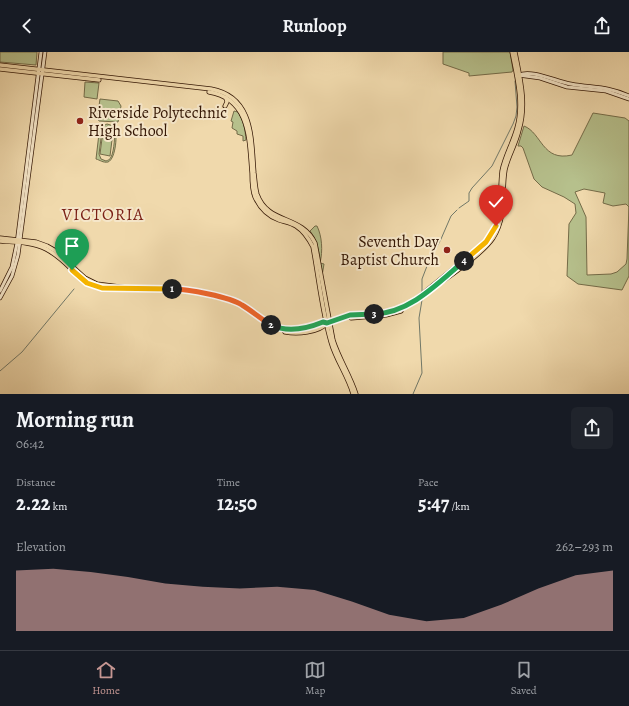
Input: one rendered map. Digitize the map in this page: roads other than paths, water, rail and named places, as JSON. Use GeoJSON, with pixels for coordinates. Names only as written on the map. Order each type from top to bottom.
{"type":"FeatureCollection","features":[{"type":"Feature","properties":{"kind":"main road"},"geometry":{"type":"LineString","coordinates":[[41,52],[41,72]]}},
{"type":"Feature","properties":{"kind":"main road"},"geometry":{"type":"LineString","coordinates":[[0,298],[14,272],[45,52]]}},
{"type":"Feature","properties":{"kind":"main road"},"geometry":{"type":"LineString","coordinates":[[0,239],[36,242],[50,248],[85,278],[92,282],[108,287],[183,289],[231,300],[245,307],[269,324],[283,329],[300,329],[349,316],[351,318],[386,315],[402,311],[483,250],[492,240],[500,222],[503,210],[505,170],[522,122],[523,102],[514,52]]}},
{"type":"Feature","properties":{"kind":"main road"},"geometry":{"type":"LineString","coordinates":[[0,65],[41,72],[208,91],[217,93],[233,101],[247,118]]}},
{"type":"Feature","properties":{"kind":"main road"},"geometry":{"type":"LineString","coordinates":[[0,68],[211,89],[225,94],[242,109],[247,118],[250,128],[256,189],[262,208],[294,222],[307,231],[313,239],[317,250],[328,322]]}},
{"type":"Feature","properties":{"kind":"main road"},"geometry":{"type":"LineString","coordinates":[[518,75],[540,75],[572,84],[607,88],[629,96]]}},
{"type":"Feature","properties":{"kind":"main road"},"geometry":{"type":"LineString","coordinates":[[518,75],[542,79],[567,87],[606,91],[629,99]]}},
{"type":"Feature","properties":{"kind":"main road"},"geometry":{"type":"LineString","coordinates":[[225,106],[227,102],[226,98]]}},
{"type":"Feature","properties":{"kind":"main road"},"geometry":{"type":"LineString","coordinates":[[240,110],[248,131],[253,190],[262,208],[276,219],[306,232],[307,231]]}},
{"type":"Feature","properties":{"kind":"main road"},"geometry":{"type":"LineString","coordinates":[[258,195],[261,202],[271,213]]}},
{"type":"Feature","properties":{"kind":"main road"},"geometry":{"type":"LineString","coordinates":[[295,226],[307,236],[313,247]]}},
{"type":"Feature","properties":{"kind":"main road"},"geometry":{"type":"LineString","coordinates":[[307,231],[313,247],[333,348],[354,394]]}},
{"type":"Feature","properties":{"kind":"main road"},"geometry":{"type":"LineString","coordinates":[[0,290],[12,267],[19,241]]}},
{"type":"Feature","properties":{"kind":"waterway"},"geometry":{"type":"LineString","coordinates":[[459,208],[469,201],[469,193],[472,188],[492,166],[513,124],[517,107],[515,81]]}},
{"type":"Feature","properties":{"kind":"waterway"},"geometry":{"type":"LineString","coordinates":[[422,292],[422,279],[427,266],[451,216],[457,210]]}},
{"type":"Feature","properties":{"kind":"waterway"},"geometry":{"type":"LineString","coordinates":[[0,371],[22,352],[74,289]]}},
{"type":"Feature","properties":{"kind":"waterway"},"geometry":{"type":"LineString","coordinates":[[413,394],[422,373],[419,318],[422,300]]}},
{"type":"Feature","properties":{"kind":"place","name":"Riverside Polytechnic High School"},"geometry":{"type":"Point","coordinates":[80,121]}},
{"type":"Feature","properties":{"kind":"place","name":"Seventh Day Baptist Church"},"geometry":{"type":"Point","coordinates":[447,250]}},
{"type":"Feature","properties":{"kind":"district","name":"VICTORIA"},"geometry":{"type":"Point","coordinates":[103,214]}}]}
